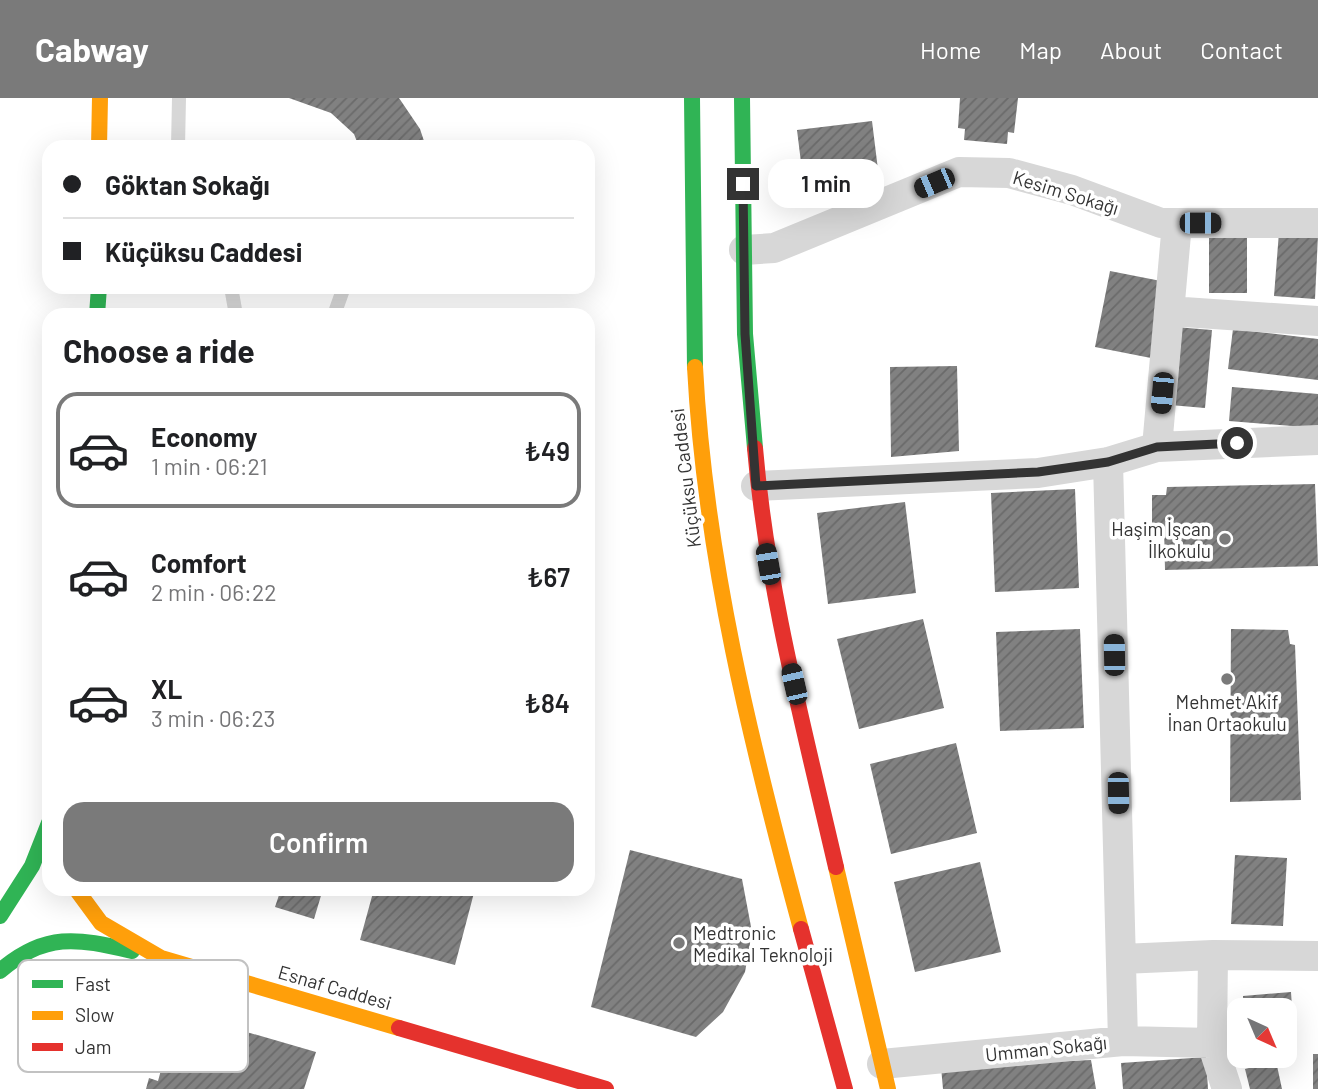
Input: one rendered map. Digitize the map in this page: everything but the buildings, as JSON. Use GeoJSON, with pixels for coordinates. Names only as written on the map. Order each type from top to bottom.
{"type":"FeatureCollection","features":[{"type":"Feature","properties":{"kind":"main road"},"geometry":{"type":"LineString","coordinates":[[99,140],[100,98]]}},
{"type":"Feature","properties":{"kind":"main road","name":"Küçüksu Caddesi"},"geometry":{"type":"LineString","coordinates":[[692,98],[695,376],[710,517],[726,617],[760,780],[845,1089]]}},
{"type":"Feature","properties":{"kind":"main road"},"geometry":{"type":"LineString","coordinates":[[743,98],[745,334],[756,486],[776,608],[885,1077]]}},
{"type":"Feature","properties":{"kind":"main road"},"geometry":{"type":"LineString","coordinates":[[0,916],[32,866],[42,841]]}},
{"type":"Feature","properties":{"kind":"main road","name":"Esnaf Caddesi"},"geometry":{"type":"LineString","coordinates":[[79,896],[85,909],[109,932],[168,960]]}},
{"type":"Feature","properties":{"kind":"main road"},"geometry":{"type":"LineString","coordinates":[[0,971],[34,944],[66,939],[161,958]]}},
{"type":"Feature","properties":{"kind":"main road","name":"Esnaf Caddesi"},"geometry":{"type":"LineString","coordinates":[[248,984],[606,1089]]}},
{"type":"Feature","properties":{"kind":"street","name":"Kesim Sokağı"},"geometry":{"type":"LineString","coordinates":[[744,250],[774,248],[959,172],[1009,173],[1072,190],[1161,223],[1318,223]]}},
{"type":"Feature","properties":{"kind":"street"},"geometry":{"type":"LineString","coordinates":[[1157,447],[1177,223]]}},
{"type":"Feature","properties":{"kind":"street"},"geometry":{"type":"LineString","coordinates":[[1169,311],[1318,321]]}},
{"type":"Feature","properties":{"kind":"street"},"geometry":{"type":"LineString","coordinates":[[756,486],[1038,472],[1108,462],[1157,447],[1318,440]]}},
{"type":"Feature","properties":{"kind":"street"},"geometry":{"type":"LineString","coordinates":[[1108,462],[1124,1041]]}},
{"type":"Feature","properties":{"kind":"street"},"geometry":{"type":"LineString","coordinates":[[1213,956],[1212,1043],[1227,1089]]}},
{"type":"Feature","properties":{"kind":"street"},"geometry":{"type":"LineString","coordinates":[[1122,959],[1318,956]]}},
{"type":"Feature","properties":{"kind":"street","name":"Umman Sokağı"},"geometry":{"type":"LineString","coordinates":[[885,1077],[1124,1041],[1212,1043]]}},
{"type":"Feature","properties":{"kind":"lane"},"geometry":{"type":"LineString","coordinates":[[178,140],[179,98]]}},
{"type":"Feature","properties":{"kind":"traffic: fast"},"geometry":{"type":"LineString","coordinates":[[692,98],[695,367]]}},
{"type":"Feature","properties":{"kind":"traffic: fast"},"geometry":{"type":"LineString","coordinates":[[742,98],[745,334],[755,448]]}},
{"type":"Feature","properties":{"kind":"traffic: fast"},"geometry":{"type":"LineString","coordinates":[[98,294],[98,308]]}},
{"type":"Feature","properties":{"kind":"traffic: fast"},"geometry":{"type":"LineString","coordinates":[[0,916],[32,866],[42,841]]}},
{"type":"Feature","properties":{"kind":"traffic: fast"},"geometry":{"type":"LineString","coordinates":[[0,971],[16,958],[47,944],[78,941],[132,951]]}},
{"type":"Feature","properties":{"kind":"traffic: slow"},"geometry":{"type":"LineString","coordinates":[[99,140],[100,98]]}},
{"type":"Feature","properties":{"kind":"traffic: slow"},"geometry":{"type":"LineString","coordinates":[[695,367],[709,509],[733,650],[801,929]]}},
{"type":"Feature","properties":{"kind":"traffic: slow"},"geometry":{"type":"LineString","coordinates":[[836,867],[888,1089]]}},
{"type":"Feature","properties":{"kind":"traffic: slow"},"geometry":{"type":"LineString","coordinates":[[81,896],[101,923],[168,960]]}},
{"type":"Feature","properties":{"kind":"traffic: slow"},"geometry":{"type":"LineString","coordinates":[[248,984],[399,1028]]}},
{"type":"Feature","properties":{"kind":"traffic: jam"},"geometry":{"type":"LineString","coordinates":[[755,448],[777,606],[836,867]]}},
{"type":"Feature","properties":{"kind":"traffic: jam"},"geometry":{"type":"LineString","coordinates":[[801,929],[845,1089]]}},
{"type":"Feature","properties":{"kind":"traffic: jam"},"geometry":{"type":"LineString","coordinates":[[399,1028],[606,1089]]}},
{"type":"Feature","properties":{"kind":"place","name":"Haşim İşcan İlkokulu"},"geometry":{"type":"Point","coordinates":[1225,539]}},
{"type":"Feature","properties":{"kind":"place","name":"Mehmet Akif İnan Ortaokulu"},"geometry":{"type":"Point","coordinates":[1227,679]}},
{"type":"Feature","properties":{"kind":"place","name":"Medtronic Medikal Teknoloji"},"geometry":{"type":"Point","coordinates":[679,943]}},
{"type":"Feature","properties":{"kind":"route"},"geometry":{"type":"LineString","coordinates":[[743,184],[745,334],[756,486],[1038,472],[1108,462],[1157,447],[1237,443]]}}]}
